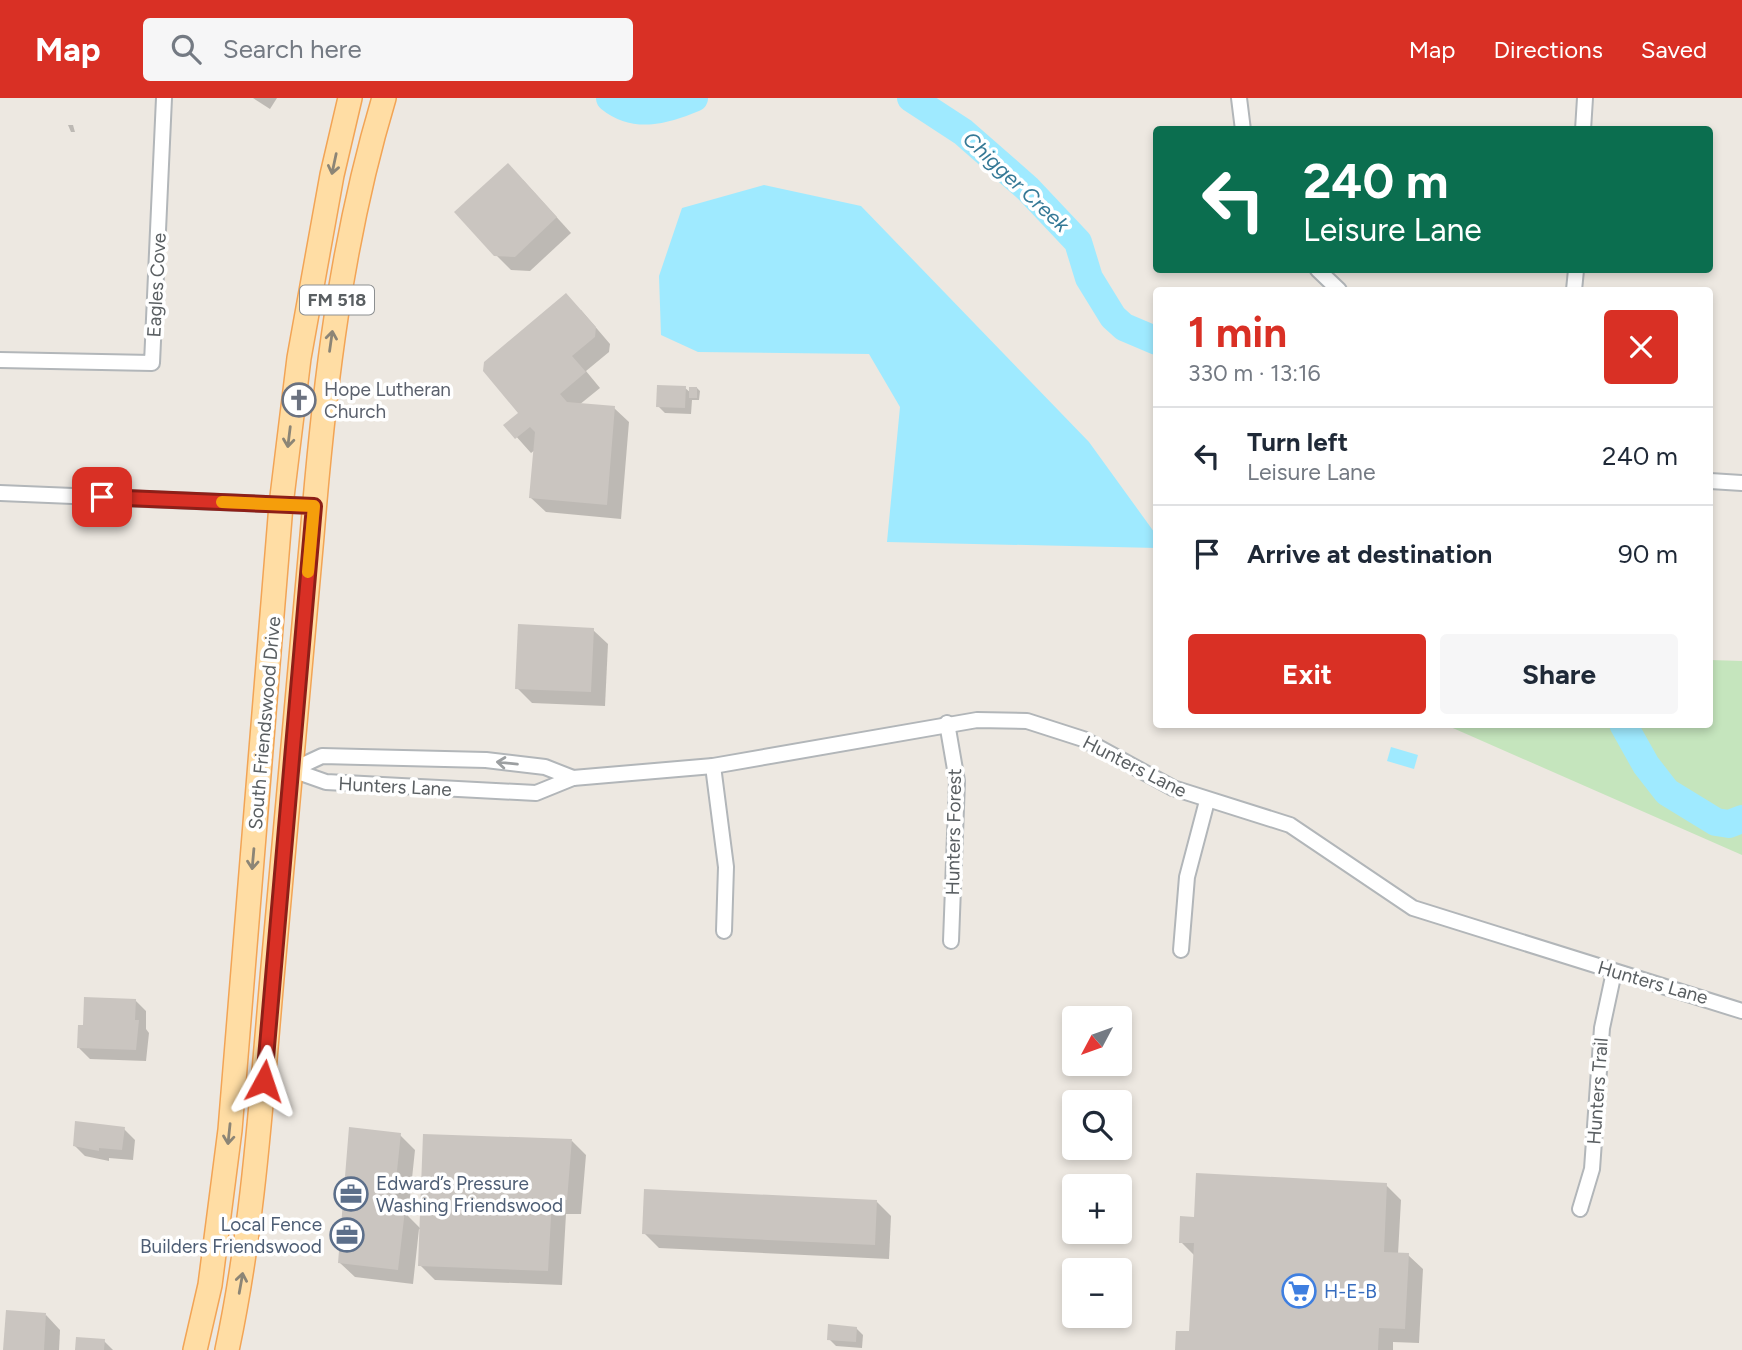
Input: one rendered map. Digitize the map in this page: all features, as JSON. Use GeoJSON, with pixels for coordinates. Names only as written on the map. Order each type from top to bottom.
{"type":"FeatureCollection","features":[{"type":"Feature","properties":{"kind":"main road","name":"South Friendswood Drive"},"geometry":{"type":"LineString","coordinates":[[195,1350],[209,1285],[230,1130],[281,505],[299,358],[332,175],[350,98]]}},
{"type":"Feature","properties":{"kind":"main road","name":"South Friendswood Drive"},"geometry":{"type":"LineString","coordinates":[[227,1350],[244,1265],[292,771],[314,506],[339,288],[384,98]]}},
{"type":"Feature","properties":{"kind":"street","name":"Eagles Cove"},"geometry":{"type":"LineString","coordinates":[[0,360],[152,363],[164,98]]}},
{"type":"Feature","properties":{"kind":"street"},"geometry":{"type":"LineString","coordinates":[[1239,98],[1242,126]]}},
{"type":"Feature","properties":{"kind":"street"},"geometry":{"type":"LineString","coordinates":[[1583,126],[1585,98]]}},
{"type":"Feature","properties":{"kind":"street"},"geometry":{"type":"LineString","coordinates":[[1321,273],[1336,287]]}},
{"type":"Feature","properties":{"kind":"street"},"geometry":{"type":"LineString","coordinates":[[1713,481],[1742,483]]}},
{"type":"Feature","properties":{"kind":"street"},"geometry":{"type":"LineString","coordinates":[[0,493],[314,506]]}},
{"type":"Feature","properties":{"kind":"street","name":"Hunters Lane"},"geometry":{"type":"LineString","coordinates":[[292,771],[326,782],[536,793],[573,778],[713,766],[883,738],[947,723],[1000,719],[1053,727],[1083,738],[1173,788],[1207,801],[1290,825],[1413,908],[1614,972],[1731,1005],[1742,1011]]}},
{"type":"Feature","properties":{"kind":"street","name":"Hunters Forest"},"geometry":{"type":"LineString","coordinates":[[947,723],[957,781],[951,941]]}},
{"type":"Feature","properties":{"kind":"street","name":"Hunters Lane"},"geometry":{"type":"LineString","coordinates":[[292,771],[322,756],[486,761],[545,767],[573,778]]}},
{"type":"Feature","properties":{"kind":"street"},"geometry":{"type":"LineString","coordinates":[[713,766],[726,867],[724,931]]}},
{"type":"Feature","properties":{"kind":"street"},"geometry":{"type":"LineString","coordinates":[[1181,950],[1187,877],[1207,801]]}},
{"type":"Feature","properties":{"kind":"street","name":"Hunters Trail"},"geometry":{"type":"LineString","coordinates":[[1580,1209],[1588,1190],[1592,1169],[1602,1028],[1614,972]]}},
{"type":"Feature","properties":{"kind":"green space"},"geometry":{"type":"Polygon","coordinates":[[[1713,660],[1742,661],[1742,855],[1453,728],[1713,728],[1713,660]]]}},
{"type":"Feature","properties":{"kind":"water"},"geometry":{"type":"Polygon","coordinates":[[[764,185],[861,206],[1089,442],[1153,530],[1153,548],[887,542],[900,407],[869,354],[698,352],[661,335],[659,276],[682,208],[764,185]]]}},
{"type":"Feature","properties":{"kind":"water"},"geometry":{"type":"Polygon","coordinates":[[[1391,747],[1418,755],[1414,769],[1387,761],[1391,747]]]}},
{"type":"Feature","properties":{"kind":"building"},"geometry":{"type":"Polygon","coordinates":[[[508,163],[557,217],[515,257],[494,256],[454,212],[508,163]]]}},
{"type":"Feature","properties":{"kind":"building"},"geometry":{"type":"Polygon","coordinates":[[[566,293],[596,327],[595,337],[572,356],[586,372],[560,394],[567,402],[615,406],[607,505],[529,498],[535,432],[530,427],[515,439],[503,425],[518,413],[483,371],[484,362],[566,293]]]}},
{"type":"Feature","properties":{"kind":"building"},"geometry":{"type":"Polygon","coordinates":[[[657,385],[686,386],[685,408],[656,407],[657,385]]]}},
{"type":"Feature","properties":{"kind":"building"},"geometry":{"type":"Polygon","coordinates":[[[689,387],[697,387],[697,398],[689,398],[689,387]]]}},
{"type":"Feature","properties":{"kind":"building"},"geometry":{"type":"Polygon","coordinates":[[[518,624],[594,628],[591,692],[515,689],[518,624]]]}},
{"type":"Feature","properties":{"kind":"building"},"geometry":{"type":"Polygon","coordinates":[[[84,997],[136,999],[135,1020],[139,1020],[136,1050],[77,1048],[78,1025],[83,1025],[84,997]]]}},
{"type":"Feature","properties":{"kind":"building"},"geometry":{"type":"Polygon","coordinates":[[[75,1121],[125,1127],[122,1150],[99,1148],[99,1151],[73,1146],[75,1121]]]}},
{"type":"Feature","properties":{"kind":"building"},"geometry":{"type":"Polygon","coordinates":[[[349,1127],[401,1133],[393,1209],[405,1210],[398,1270],[338,1263],[349,1127]]]}},
{"type":"Feature","properties":{"kind":"building"},"geometry":{"type":"Polygon","coordinates":[[[423,1134],[572,1139],[567,1200],[552,1200],[548,1271],[418,1266],[423,1134]]]}},
{"type":"Feature","properties":{"kind":"building","name":"H-E-B"},"geometry":{"type":"Polygon","coordinates":[[[1196,1173],[1387,1183],[1384,1252],[1409,1253],[1405,1329],[1379,1328],[1378,1350],[1175,1350],[1176,1331],[1189,1331],[1194,1243],[1179,1243],[1180,1216],[1194,1217],[1196,1173]]]}},
{"type":"Feature","properties":{"kind":"building"},"geometry":{"type":"Polygon","coordinates":[[[644,1189],[877,1200],[875,1245],[642,1234],[644,1189]]]}},
{"type":"Feature","properties":{"kind":"building"},"geometry":{"type":"Polygon","coordinates":[[[6,1310],[46,1313],[44,1350],[3,1350],[6,1310]]]}},
{"type":"Feature","properties":{"kind":"building"},"geometry":{"type":"Polygon","coordinates":[[[828,1324],[857,1327],[856,1342],[827,1340],[828,1324]]]}},
{"type":"Feature","properties":{"kind":"building"},"geometry":{"type":"Polygon","coordinates":[[[76,1337],[105,1339],[104,1350],[75,1350],[76,1337]]]}},
{"type":"Feature","properties":{"kind":"waterway","name":"Chigger Creek"},"geometry":{"type":"LineString","coordinates":[[610,98],[630,109],[641,110],[662,109],[694,98]]}},
{"type":"Feature","properties":{"kind":"waterway","name":"Chigger Creek"},"geometry":{"type":"LineString","coordinates":[[911,98],[963,132],[1028,189],[1078,242],[1089,278],[1113,317],[1124,327],[1153,339]]}},
{"type":"Feature","properties":{"kind":"waterway","name":"Chigger Creek"},"geometry":{"type":"LineString","coordinates":[[1625,728],[1646,765],[1667,792],[1716,822],[1729,824],[1742,819]]}},
{"type":"Feature","properties":{"kind":"slow traffic"},"geometry":{"type":"LineString","coordinates":[[222,502],[314,506],[308,572]]}},
{"type":"Feature","properties":{"kind":"place","name":"Hope Lutheran Church"},"geometry":{"type":"Point","coordinates":[299,400]}},
{"type":"Feature","properties":{"kind":"place","name":"Edward’s Pressure Washing Friendswood"},"geometry":{"type":"Point","coordinates":[351,1194]}},
{"type":"Feature","properties":{"kind":"place","name":"Local Fence Builders Friendswood"},"geometry":{"type":"Point","coordinates":[347,1235]}},
{"type":"Feature","properties":{"kind":"place","name":"H-E-B"},"geometry":{"type":"Point","coordinates":[1299,1291]}},
{"type":"Feature","properties":{"kind":"route"},"geometry":{"type":"LineString","coordinates":[[102,497],[314,506],[264,1081]]}}]}
